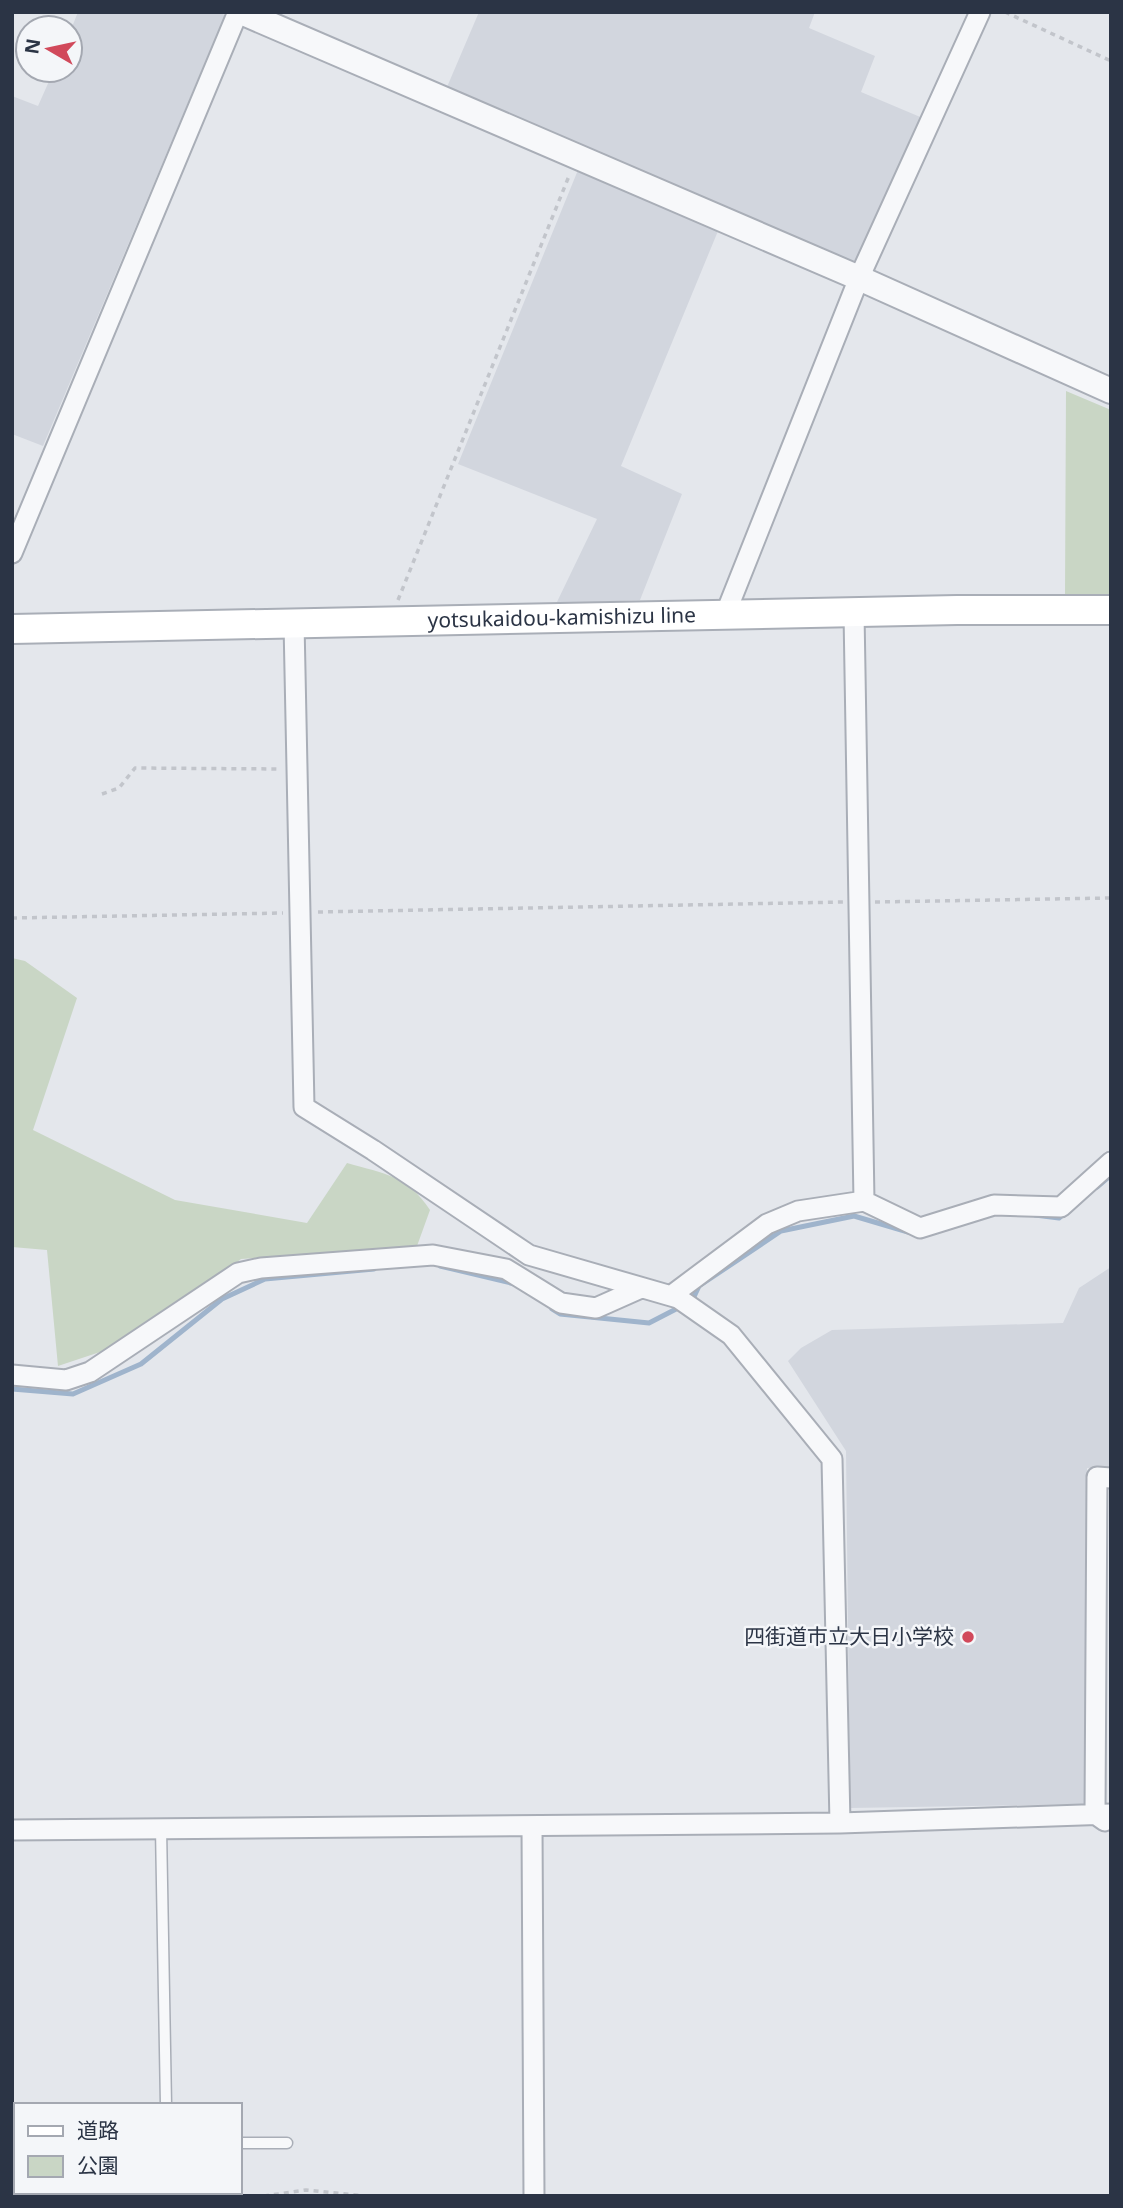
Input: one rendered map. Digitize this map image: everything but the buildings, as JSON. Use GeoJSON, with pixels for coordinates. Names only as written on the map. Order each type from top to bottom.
{"type":"FeatureCollection","features":[{"type":"Feature","properties":{"kind":"main road","name":"yotsukaidou-kamishizu line"},"geometry":{"type":"LineString","coordinates":[[12,629],[854,612],[1111,610]]}},
{"type":"Feature","properties":{"kind":"street"},"geometry":{"type":"LineString","coordinates":[[12,553],[240,12],[859,278],[1111,391]]}},
{"type":"Feature","properties":{"kind":"street"},"geometry":{"type":"LineString","coordinates":[[725,615],[859,278],[980,12]]}},
{"type":"Feature","properties":{"kind":"street"},"geometry":{"type":"LineString","coordinates":[[854,612],[864,1202]]}},
{"type":"Feature","properties":{"kind":"street"},"geometry":{"type":"LineString","coordinates":[[294,623],[304,1107],[529,1255],[675,1297],[697,1311],[731,1335],[832,1459],[840,1824]]}},
{"type":"Feature","properties":{"kind":"street"},"geometry":{"type":"LineString","coordinates":[[675,1297],[767,1224],[798,1212],[864,1202],[920,1228],[994,1205],[1061,1207],[1111,1161]]}},
{"type":"Feature","properties":{"kind":"street"},"geometry":{"type":"LineString","coordinates":[[12,1375],[66,1380],[90,1372],[238,1273],[261,1268],[433,1255],[506,1269],[561,1303],[596,1308],[641,1288]]}},
{"type":"Feature","properties":{"kind":"street"},"geometry":{"type":"LineString","coordinates":[[12,1830],[840,1824],[1105,1817],[1097,1477],[1111,1478]]}},
{"type":"Feature","properties":{"kind":"street"},"geometry":{"type":"LineString","coordinates":[[532,1826],[534,2196]]}},
{"type":"Feature","properties":{"kind":"lane"},"geometry":{"type":"LineString","coordinates":[[161,1828],[166,2103]]}},
{"type":"Feature","properties":{"kind":"lane"},"geometry":{"type":"LineString","coordinates":[[242,2143],[286,2143]]}},
{"type":"Feature","properties":{"kind":"path"},"geometry":{"type":"LineString","coordinates":[[1005,12],[1111,61]]}},
{"type":"Feature","properties":{"kind":"path"},"geometry":{"type":"LineString","coordinates":[[389,622],[577,157]]}},
{"type":"Feature","properties":{"kind":"path"},"geometry":{"type":"LineString","coordinates":[[102,794],[119,788],[135,768],[296,769]]}},
{"type":"Feature","properties":{"kind":"path"},"geometry":{"type":"LineString","coordinates":[[12,918],[1111,898]]}},
{"type":"Feature","properties":{"kind":"path"},"geometry":{"type":"LineString","coordinates":[[264,2196],[306,2190],[365,2196]]}},
{"type":"Feature","properties":{"kind":"shaded area"},"geometry":{"type":"Polygon","coordinates":[[[218,12],[225,15],[43,446],[12,434],[12,96],[38,106],[48,84],[84,84],[84,14],[77,14],[218,12]]]}},
{"type":"Feature","properties":{"kind":"shaded area"},"geometry":{"type":"Polygon","coordinates":[[[479,12],[815,12],[809,28],[875,56],[861,92],[925,119],[858,266],[447,87],[479,12]]]}},
{"type":"Feature","properties":{"kind":"shaded area"},"geometry":{"type":"Polygon","coordinates":[[[578,170],[718,231],[621,466],[682,494],[640,600],[556,604],[597,519],[458,464],[578,170]]]}},
{"type":"Feature","properties":{"kind":"shaded area","name":"四街道市立大日小学校"},"geometry":{"type":"Polygon","coordinates":[[[1111,1267],[1111,1470],[1087,1468],[1088,1804],[850,1808],[846,1451],[788,1361],[801,1348],[832,1330],[1063,1323],[1079,1288],[1111,1267]]]}},
{"type":"Feature","properties":{"kind":"green space"},"geometry":{"type":"Polygon","coordinates":[[[1066,391],[1111,410],[1111,595],[1065,594],[1066,391]]]}},
{"type":"Feature","properties":{"kind":"green space"},"geometry":{"type":"Polygon","coordinates":[[[12,958],[25,961],[77,998],[33,1130],[175,1200],[307,1223],[347,1163],[373,1170],[413,1189],[430,1210],[417,1246],[241,1259],[139,1339],[58,1366],[47,1250],[12,1247],[12,958]]]}},
{"type":"Feature","properties":{"kind":"waterway"},"geometry":{"type":"LineString","coordinates":[[1097,1187],[1111,1175]]}},
{"type":"Feature","properties":{"kind":"waterway"},"geometry":{"type":"LineString","coordinates":[[1035,1215],[1059,1218],[1065,1213]]}},
{"type":"Feature","properties":{"kind":"waterway"},"geometry":{"type":"LineString","coordinates":[[692,1301],[699,1286],[781,1231],[854,1216],[908,1232]]}},
{"type":"Feature","properties":{"kind":"waterway"},"geometry":{"type":"LineString","coordinates":[[440,1266],[515,1284]]}},
{"type":"Feature","properties":{"kind":"waterway"},"geometry":{"type":"LineString","coordinates":[[12,1389],[73,1394],[141,1364],[222,1299],[265,1279],[374,1269]]}},
{"type":"Feature","properties":{"kind":"waterway"},"geometry":{"type":"LineString","coordinates":[[552,1309],[560,1314],[649,1323],[680,1307]]}},
{"type":"Feature","properties":{"kind":"place","name":"四街道市立大日小学校"},"geometry":{"type":"Point","coordinates":[968,1637]}}]}
